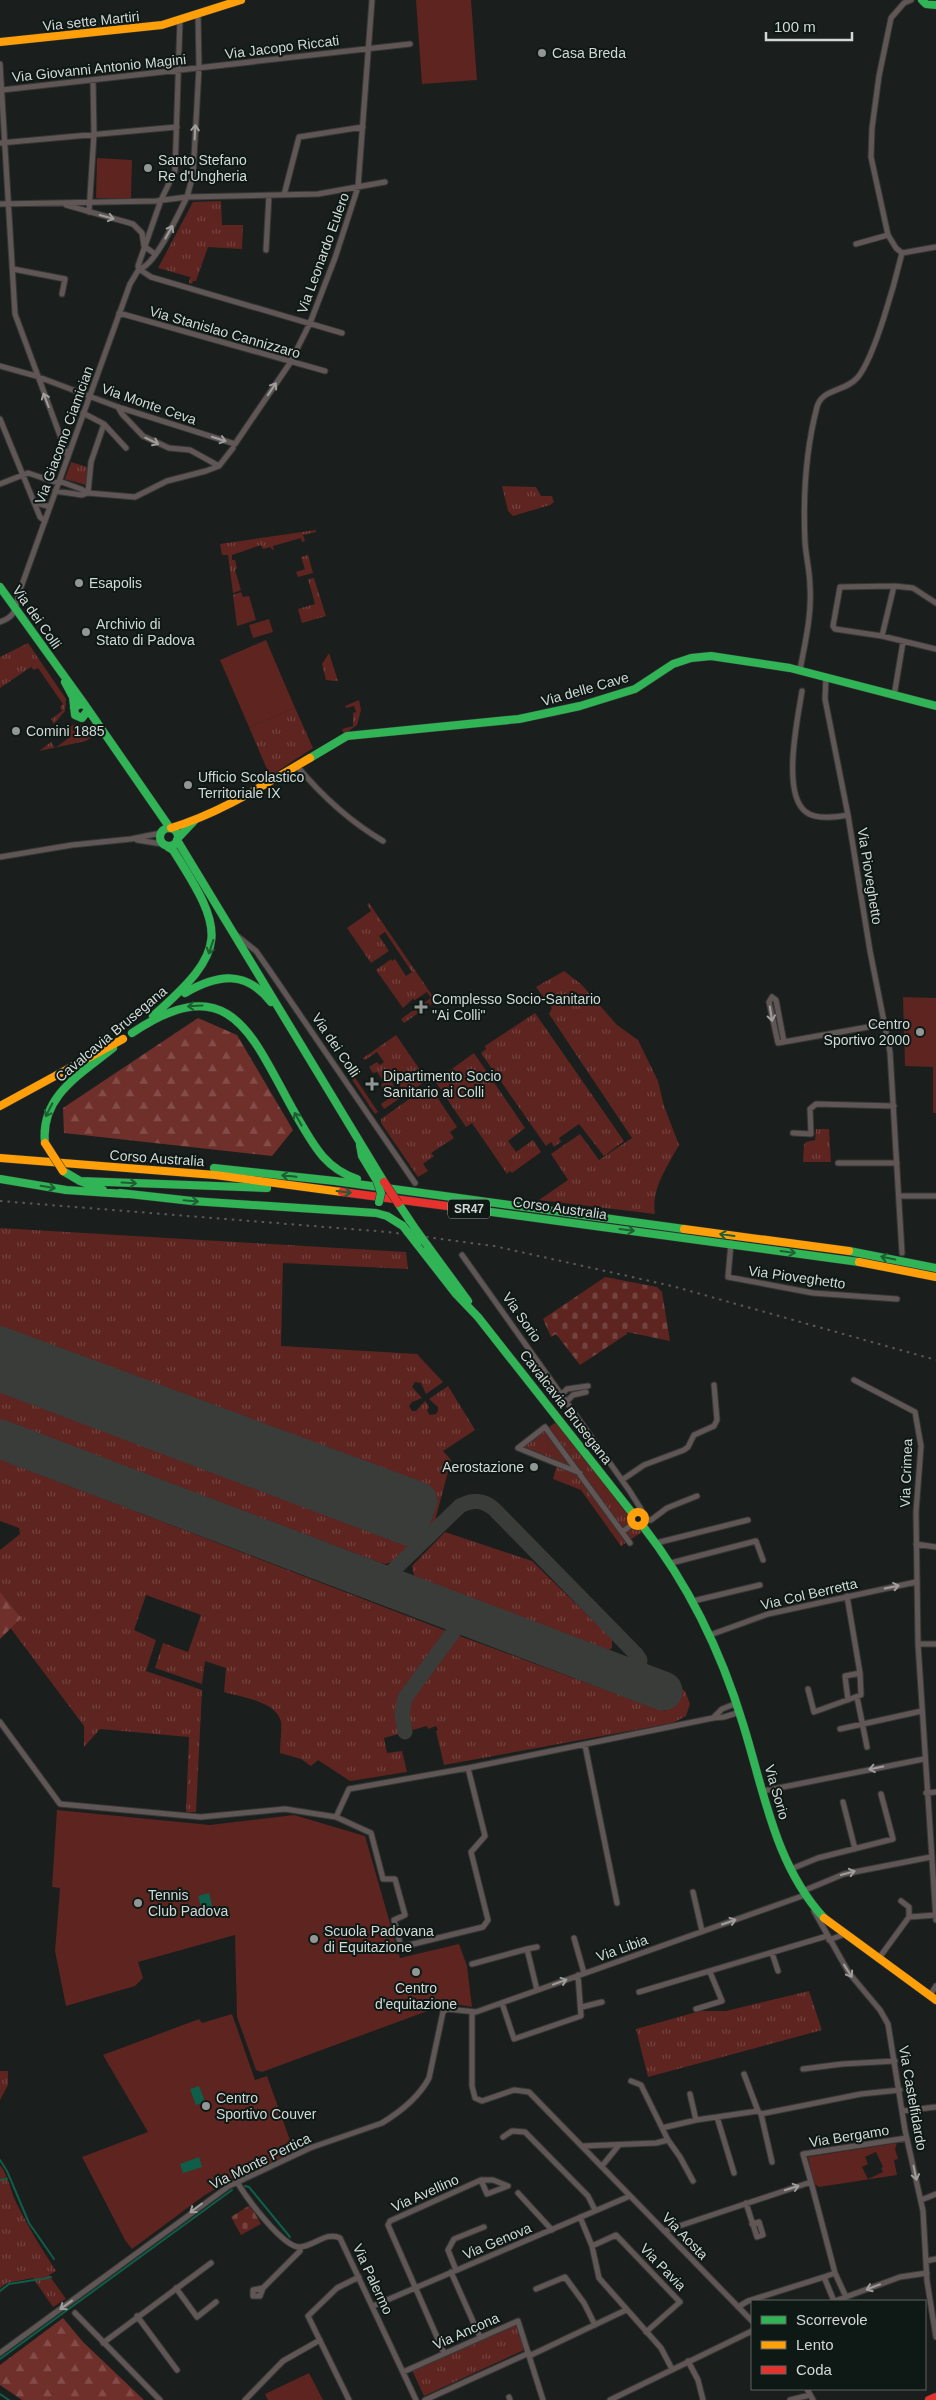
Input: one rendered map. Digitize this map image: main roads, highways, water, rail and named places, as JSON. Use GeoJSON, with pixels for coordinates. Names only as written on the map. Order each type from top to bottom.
{"type":"FeatureCollection","features":[{"type":"Feature","properties":{"kind":"main road","name":"Via sette Martiri"},"geometry":{"type":"LineString","coordinates":[[0,42],[147,27],[180,20],[241,0]]}},
{"type":"Feature","properties":{"kind":"main road"},"geometry":{"type":"LineString","coordinates":[[922,0],[926,4],[936,6]]}},
{"type":"Feature","properties":{"kind":"main road","name":"Via dei Colli"},"geometry":{"type":"LineString","coordinates":[[0,587],[86,706],[155,810],[177,834],[178,839],[235,934]]}},
{"type":"Feature","properties":{"kind":"main road","name":"Via delle Cave"},"geometry":{"type":"LineString","coordinates":[[170,828],[194,821],[297,766],[347,736],[511,720],[580,706],[635,689],[672,664],[691,658],[712,656],[732,658],[800,670],[936,706]]}},
{"type":"Feature","properties":{"kind":"main road","name":"Via dei Colli"},"geometry":{"type":"LineString","coordinates":[[54,663],[73,697],[75,715],[104,734]]}},
{"type":"Feature","properties":{"kind":"main road"},"geometry":{"type":"LineString","coordinates":[[74,708],[80,704],[86,706],[87,714],[82,718]]}},
{"type":"Feature","properties":{"kind":"main road","name":"Via dei Colli"},"geometry":{"type":"LineString","coordinates":[[155,810],[161,832],[159,837],[165,845]]}},
{"type":"Feature","properties":{"kind":"main road","name":"Via delle Cave"},"geometry":{"type":"LineString","coordinates":[[178,839],[194,821]]}},
{"type":"Feature","properties":{"kind":"main road"},"geometry":{"type":"LineString","coordinates":[[161,832],[170,828]]}},
{"type":"Feature","properties":{"kind":"main road"},"geometry":{"type":"LineString","coordinates":[[165,845],[174,845],[178,839]]}},
{"type":"Feature","properties":{"kind":"main road","name":"Cavalcavia Brusegana"},"geometry":{"type":"LineString","coordinates":[[165,845],[174,850],[209,908],[214,928],[213,940],[206,960],[194,980],[56,1098],[44,1119],[42,1134],[52,1158],[63,1170],[80,1181],[99,1189],[126,1194],[387,1216],[403,1226],[456,1294],[478,1317]]}},
{"type":"Feature","properties":{"kind":"main road","name":"Cavalcavia Brusegana"},"geometry":{"type":"LineString","coordinates":[[235,934],[358,1138],[362,1156],[478,1317],[633,1514]]}},
{"type":"Feature","properties":{"kind":"main road"},"geometry":{"type":"LineString","coordinates":[[163,1007],[212,979],[238,979],[262,991],[303,1046]]}},
{"type":"Feature","properties":{"kind":"main road"},"geometry":{"type":"LineString","coordinates":[[132,1033],[160,1015],[180,1008],[201,1005],[227,1013],[246,1029],[313,1147],[327,1164],[338,1172],[352,1178],[421,1193]]}},
{"type":"Feature","properties":{"kind":"main road"},"geometry":{"type":"LineString","coordinates":[[0,1106],[123,1040]]}},
{"type":"Feature","properties":{"kind":"main road","name":"Corso Australia"},"geometry":{"type":"LineString","coordinates":[[0,1151],[226,1169],[335,1181],[875,1255],[936,1268]]}},
{"type":"Feature","properties":{"kind":"main road","name":"Corso Australia"},"geometry":{"type":"LineString","coordinates":[[0,1158],[215,1175],[873,1264],[936,1277]]}},
{"type":"Feature","properties":{"kind":"main road"},"geometry":{"type":"LineString","coordinates":[[0,1179],[66,1190],[126,1194]]}},
{"type":"Feature","properties":{"kind":"main road"},"geometry":{"type":"LineString","coordinates":[[80,1181],[328,1190]]}},
{"type":"Feature","properties":{"kind":"main road","name":"Cavalcavia Brusegana"},"geometry":{"type":"LineString","coordinates":[[368,1213],[379,1202],[380,1182]]}},
{"type":"Feature","properties":{"kind":"main road"},"geometry":{"type":"LineString","coordinates":[[633,1514],[643,1519],[637,1526],[633,1524],[631,1519],[633,1514]]}},
{"type":"Feature","properties":{"kind":"main road","name":"Via Sorio"},"geometry":{"type":"LineString","coordinates":[[643,1519],[693,1601],[710,1636],[740,1712],[778,1841],[804,1893],[823,1918],[933,1997]]}},
{"type":"Feature","properties":{"kind":"main road"},"geometry":{"type":"LineString","coordinates":[[928,2400],[936,2397]]}},
{"type":"Feature","properties":{"kind":"waterway"},"geometry":{"type":"LineString","coordinates":[[0,2160],[7,2171],[29,2223],[54,2259]]}},
{"type":"Feature","properties":{"kind":"waterway"},"geometry":{"type":"LineString","coordinates":[[0,2180],[7,2179]]}},
{"type":"Feature","properties":{"kind":"waterway"},"geometry":{"type":"LineString","coordinates":[[245,2186],[249,2187],[290,2237]]}},
{"type":"Feature","properties":{"kind":"waterway"},"geometry":{"type":"LineString","coordinates":[[0,2359],[232,2190]]}},
{"type":"Feature","properties":{"kind":"waterway"},"geometry":{"type":"LineString","coordinates":[[43,2279],[51,2277]]}},
{"type":"Feature","properties":{"kind":"waterway"},"geometry":{"type":"LineString","coordinates":[[0,2291],[9,2284],[41,2279]]}},
{"type":"Feature","properties":{"kind":"waterway"},"geometry":{"type":"LineString","coordinates":[[0,2394],[9,2400]]}},
{"type":"Feature","properties":{"kind":"railway"},"geometry":{"type":"LineString","coordinates":[[0,1201],[388,1232],[494,1246],[672,1286],[936,1360]]}},
{"type":"Feature","properties":{"kind":"place","name":"Casa Breda"},"geometry":{"type":"Point","coordinates":[542,53]}},
{"type":"Feature","properties":{"kind":"place","name":"Santo Stefano Re d'Ungheria"},"geometry":{"type":"Point","coordinates":[148,168]}},
{"type":"Feature","properties":{"kind":"place","name":"Esapolis"},"geometry":{"type":"Point","coordinates":[79,583]}},
{"type":"Feature","properties":{"kind":"place","name":"Archivio di Stato di Padova"},"geometry":{"type":"Point","coordinates":[86,632]}},
{"type":"Feature","properties":{"kind":"place","name":"Comini 1885"},"geometry":{"type":"Point","coordinates":[16,731]}},
{"type":"Feature","properties":{"kind":"place","name":"Ufficio Scolastico Territoriale IX"},"geometry":{"type":"Point","coordinates":[188,785]}},
{"type":"Feature","properties":{"kind":"place","name":"Complesso Socio-Sanitario \"Ai Colli\""},"geometry":{"type":"Point","coordinates":[421,1007]}},
{"type":"Feature","properties":{"kind":"place","name":"Centro Sportivo 2000"},"geometry":{"type":"Point","coordinates":[920,1032]}},
{"type":"Feature","properties":{"kind":"place","name":"Dipartimento Socio Sanitario ai Colli"},"geometry":{"type":"Point","coordinates":[372,1084]}},
{"type":"Feature","properties":{"kind":"place","name":"Aerostazione"},"geometry":{"type":"Point","coordinates":[534,1467]}},
{"type":"Feature","properties":{"kind":"place","name":"Tennis Club Padova"},"geometry":{"type":"Point","coordinates":[138,1903]}},
{"type":"Feature","properties":{"kind":"place","name":"Scuola Padovana di Equitazione"},"geometry":{"type":"Point","coordinates":[314,1939]}},
{"type":"Feature","properties":{"kind":"place","name":"Centro d'equitazione"},"geometry":{"type":"Point","coordinates":[416,1972]}},
{"type":"Feature","properties":{"kind":"place","name":"Centro Sportivo Couver"},"geometry":{"type":"Point","coordinates":[206,2106]}}]}
